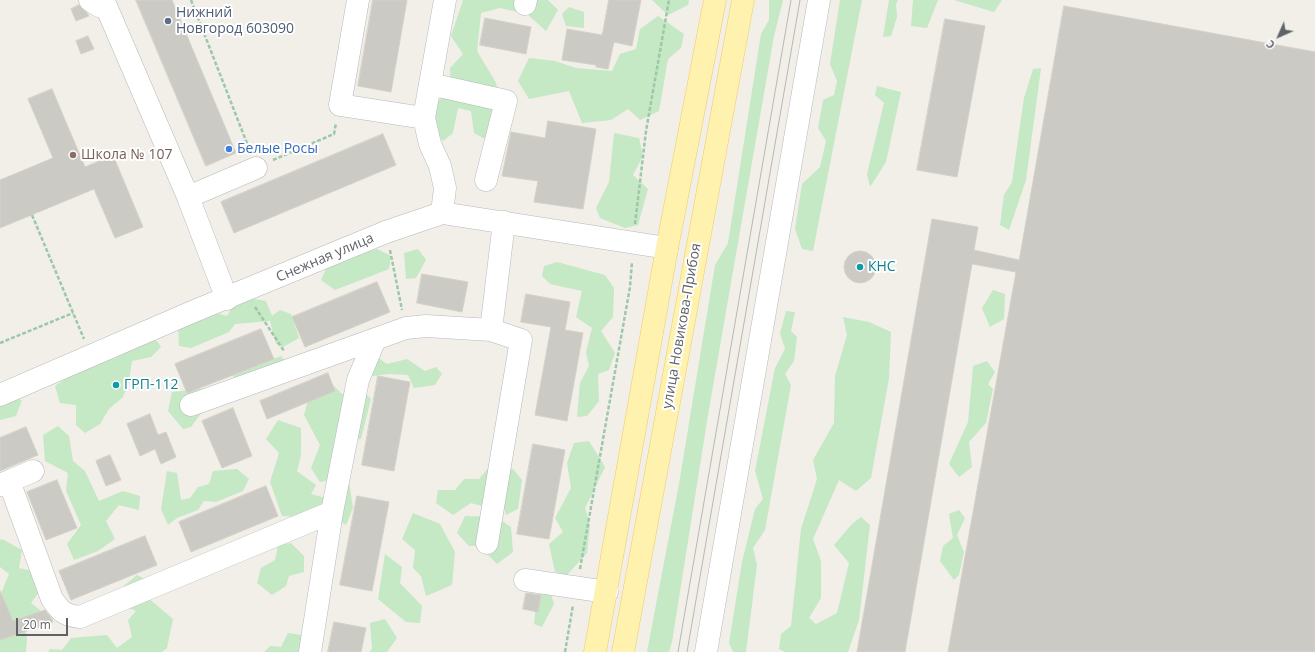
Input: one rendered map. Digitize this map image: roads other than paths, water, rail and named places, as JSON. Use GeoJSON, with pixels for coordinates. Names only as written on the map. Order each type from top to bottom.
{"type":"FeatureCollection","features":[{"type":"Feature","properties":{"kind":"main road","name":"улица Новикова-Прибоя"},"geometry":{"type":"LineString","coordinates":[[595,652],[607,592],[667,248],[715,0]]}},
{"type":"Feature","properties":{"kind":"main road","name":"улица Новикова-Прибоя"},"geometry":{"type":"LineString","coordinates":[[623,652],[743,0]]}},
{"type":"Feature","properties":{"kind":"street"},"geometry":{"type":"LineString","coordinates":[[90,0],[99,6],[106,6],[188,197],[236,295]]}},
{"type":"Feature","properties":{"kind":"street"},"geometry":{"type":"LineString","coordinates":[[358,0],[340,105],[424,118]]}},
{"type":"Feature","properties":{"kind":"street"},"geometry":{"type":"LineString","coordinates":[[442,213],[445,188],[440,166],[430,144],[424,118],[445,0]]}},
{"type":"Feature","properties":{"kind":"street"},"geometry":{"type":"LineString","coordinates":[[706,652],[819,0]]}},
{"type":"Feature","properties":{"kind":"street"},"geometry":{"type":"LineString","coordinates":[[430,84],[506,101],[486,180]]}},
{"type":"Feature","properties":{"kind":"street"},"geometry":{"type":"LineString","coordinates":[[188,197],[256,168]]}},
{"type":"Feature","properties":{"kind":"street","name":"Снежная улица"},"geometry":{"type":"LineString","coordinates":[[0,395],[386,232],[442,213],[667,248]]}},
{"type":"Feature","properties":{"kind":"street"},"geometry":{"type":"LineString","coordinates":[[491,330],[504,222]]}},
{"type":"Feature","properties":{"kind":"street"},"geometry":{"type":"LineString","coordinates":[[191,405],[406,328],[426,326],[491,330],[521,340],[487,542]]}},
{"type":"Feature","properties":{"kind":"street"},"geometry":{"type":"LineString","coordinates":[[310,652],[332,512],[358,380],[375,339]]}},
{"type":"Feature","properties":{"kind":"street"},"geometry":{"type":"LineString","coordinates":[[33,471],[5,483],[52,599],[61,612],[70,616],[80,617],[332,512]]}},
{"type":"Feature","properties":{"kind":"street"},"geometry":{"type":"LineString","coordinates":[[525,580],[607,592]]}},
{"type":"Feature","properties":{"kind":"tram line"},"geometry":{"type":"LineString","coordinates":[[678,652],[791,0]]}},
{"type":"Feature","properties":{"kind":"tram line"},"geometry":{"type":"LineString","coordinates":[[687,652],[800,0]]}},
{"type":"Feature","properties":{"kind":"place","name":"Нижний Новгород 603090"},"geometry":{"type":"Point","coordinates":[168,21]}},
{"type":"Feature","properties":{"kind":"place","name":"Белые Росы"},"geometry":{"type":"Point","coordinates":[229,149]}},
{"type":"Feature","properties":{"kind":"place","name":"Школа № 107"},"geometry":{"type":"Point","coordinates":[73,155]}},
{"type":"Feature","properties":{"kind":"place","name":"КНС"},"geometry":{"type":"Point","coordinates":[860,267]}},
{"type":"Feature","properties":{"kind":"place","name":"ГРП-112"},"geometry":{"type":"Point","coordinates":[116,385]}}]}
